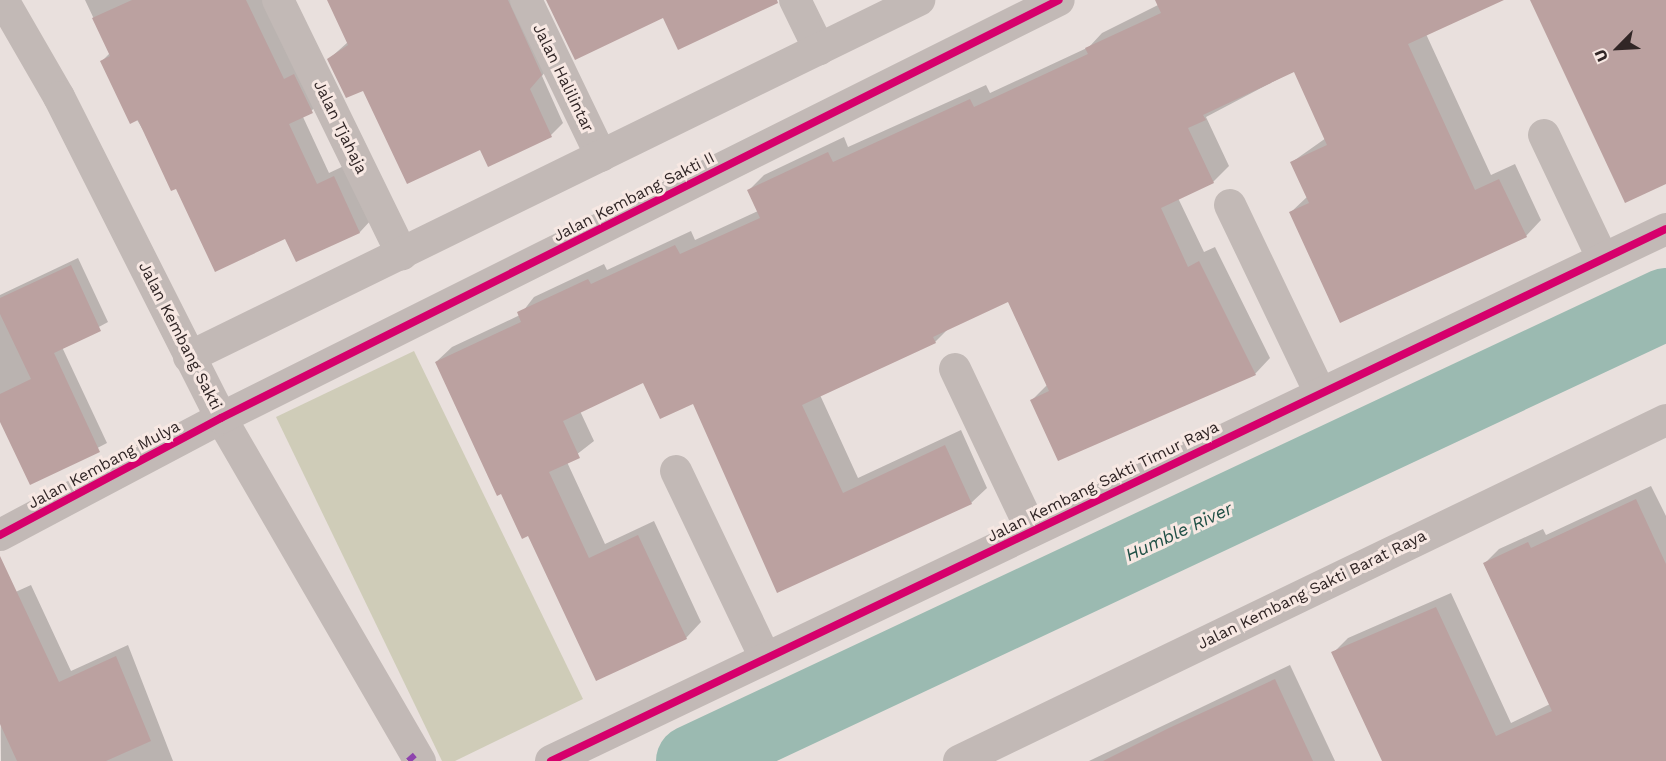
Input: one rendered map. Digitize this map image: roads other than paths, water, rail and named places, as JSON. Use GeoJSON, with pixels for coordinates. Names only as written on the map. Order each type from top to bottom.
{"type":"FeatureCollection","features":[{"type":"Feature","properties":{"kind":"street","name":"Jalan Kembang Sakti"},"geometry":{"type":"LineString","coordinates":[[3,0],[59,97],[221,418],[414,759]]}},
{"type":"Feature","properties":{"kind":"street","name":"Jalan Tjahaja"},"geometry":{"type":"LineString","coordinates":[[278,0],[402,254]]}},
{"type":"Feature","properties":{"kind":"street","name":"Jalan Halilintar"},"geometry":{"type":"LineString","coordinates":[[526,0],[601,156]]}},
{"type":"Feature","properties":{"kind":"street"},"geometry":{"type":"LineString","coordinates":[[795,0],[819,49]]}},
{"type":"Feature","properties":{"kind":"street"},"geometry":{"type":"LineString","coordinates":[[189,357],[919,0]]}},
{"type":"Feature","properties":{"kind":"street","name":"Jalan Kembang Sakti II"},"geometry":{"type":"LineString","coordinates":[[221,418],[1059,0]]}},
{"type":"Feature","properties":{"kind":"street"},"geometry":{"type":"LineString","coordinates":[[1544,135],[1603,259]]}},
{"type":"Feature","properties":{"kind":"street"},"geometry":{"type":"LineString","coordinates":[[1230,205],[1320,393]]}},
{"type":"Feature","properties":{"kind":"street","name":"Jalan Kembang Sakti Timur Raya"},"geometry":{"type":"LineString","coordinates":[[551,761],[1666,229]]}},
{"type":"Feature","properties":{"kind":"street"},"geometry":{"type":"LineString","coordinates":[[955,369],[1032,531]]}},
{"type":"Feature","properties":{"kind":"street","name":"Jalan Kembang Mulya"},"geometry":{"type":"LineString","coordinates":[[0,536],[221,418]]}},
{"type":"Feature","properties":{"kind":"street","name":"Jalan Kembang Sakti Barat Raya"},"geometry":{"type":"LineString","coordinates":[[959,761],[1666,420]]}},
{"type":"Feature","properties":{"kind":"street"},"geometry":{"type":"LineString","coordinates":[[676,471],[765,658]]}},
{"type":"Feature","properties":{"kind":"waterway","name":"Humble River"},"geometry":{"type":"LineString","coordinates":[[692,761],[1666,304]]}}]}
